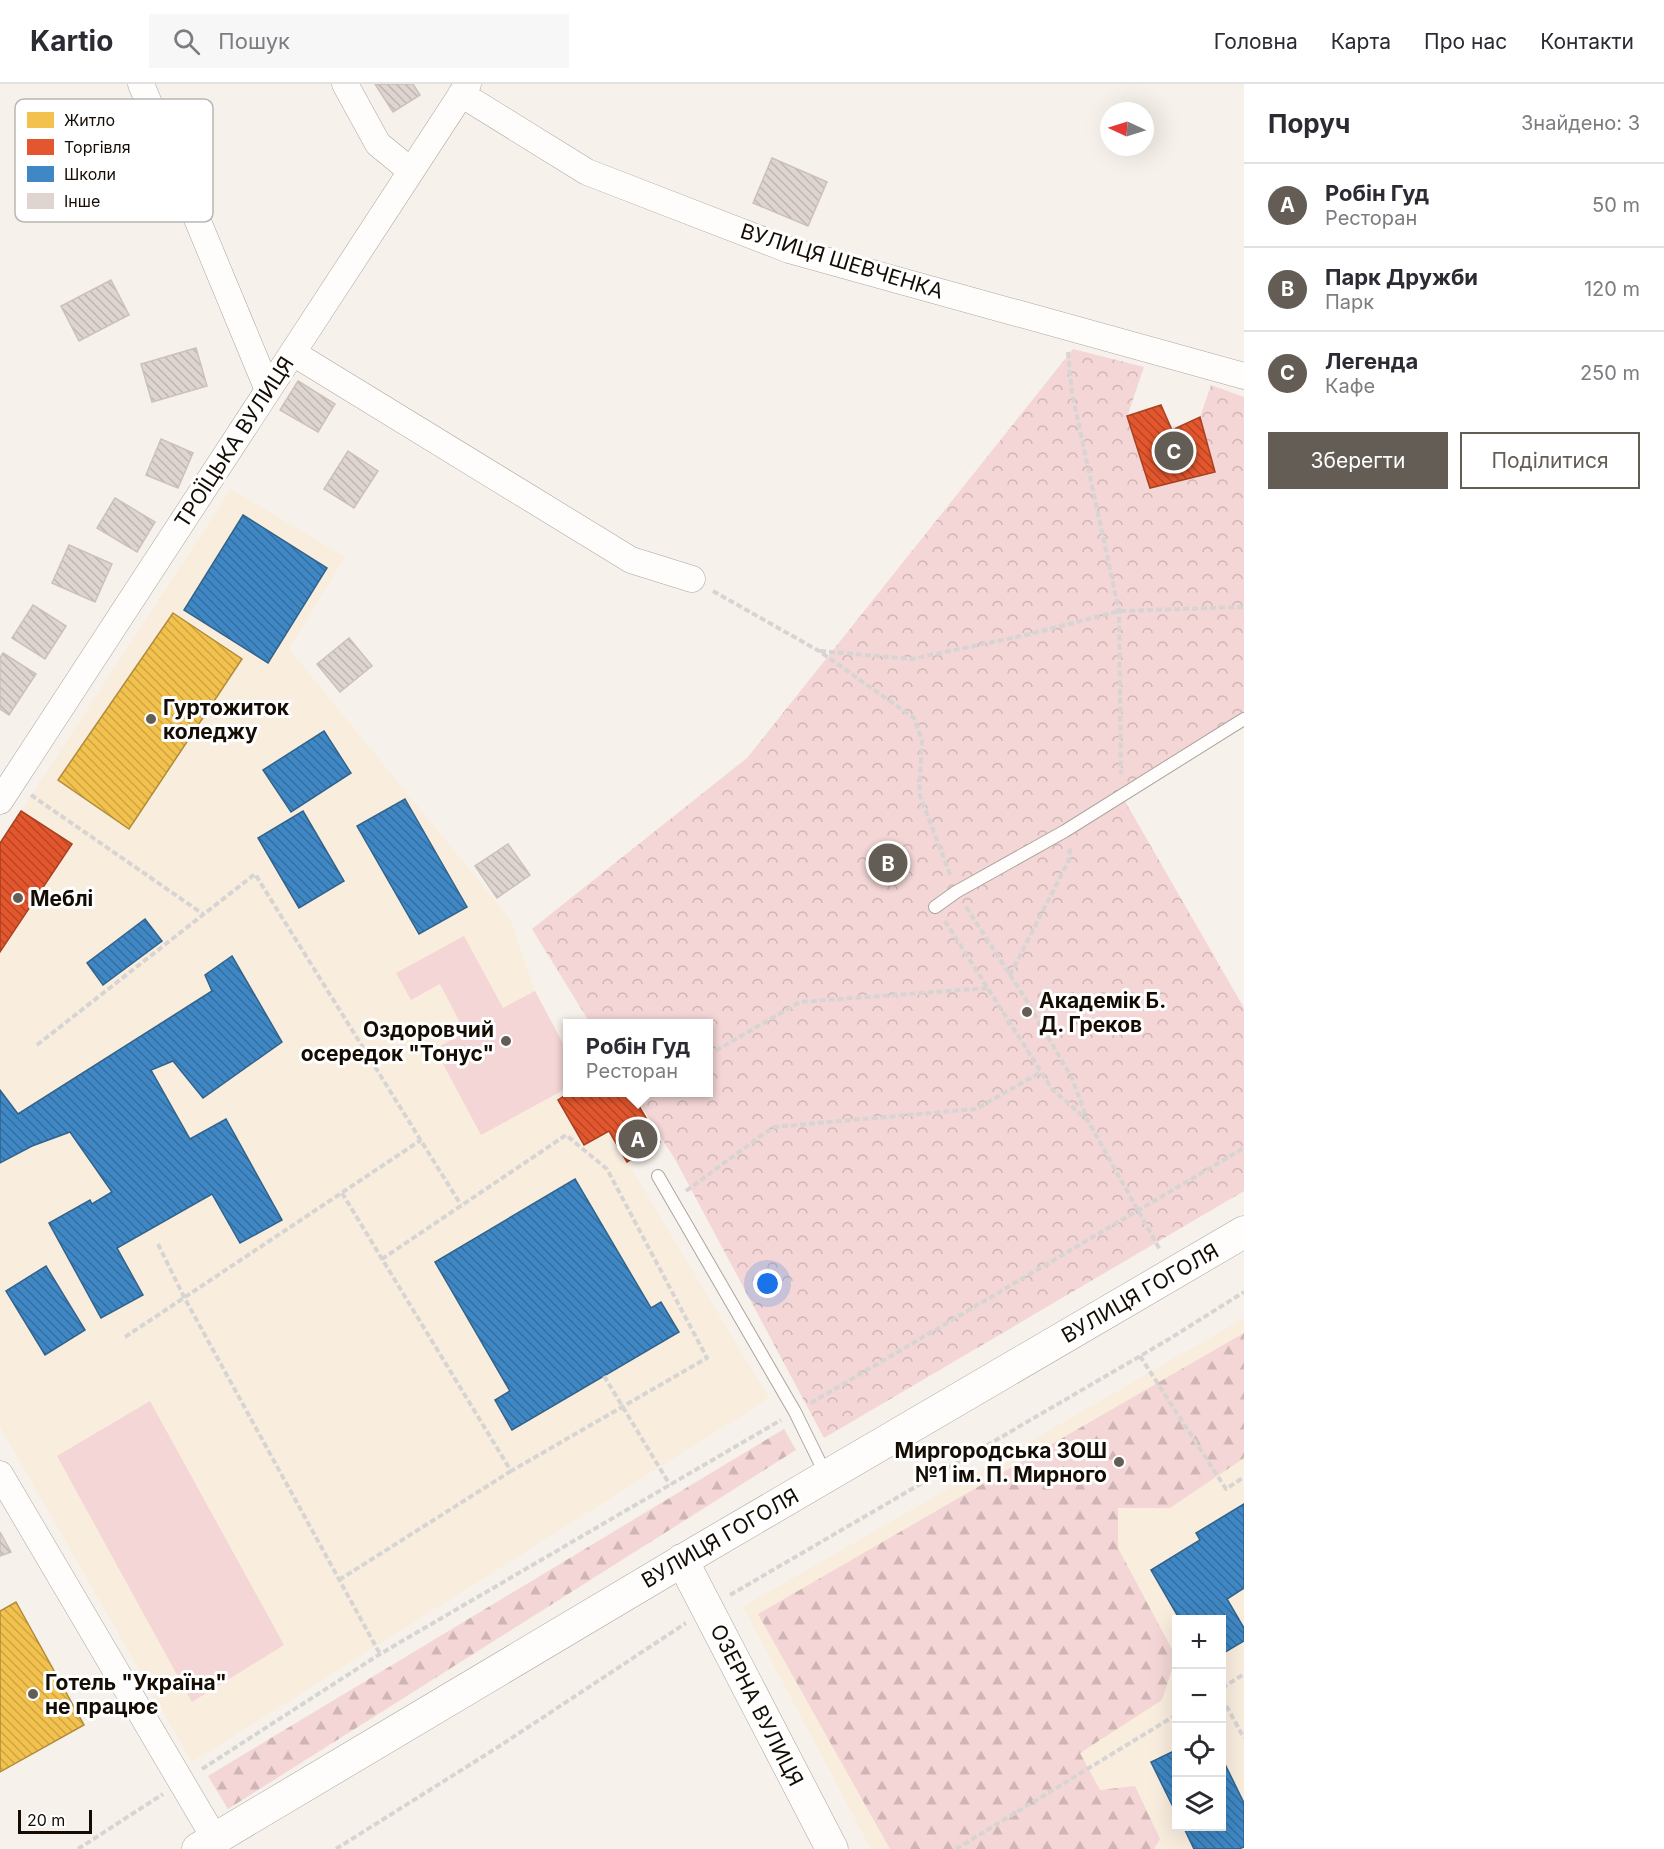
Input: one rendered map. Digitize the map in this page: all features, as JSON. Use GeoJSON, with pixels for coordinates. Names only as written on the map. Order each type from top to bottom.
{"type":"FeatureCollection","features":[{"type":"Feature","properties":{"kind":"street"},"geometry":{"type":"LineString","coordinates":[[141,84],[147,99]]}},
{"type":"Feature","properties":{"kind":"street"},"geometry":{"type":"LineString","coordinates":[[345,84],[378,144],[411,171]]}},
{"type":"Feature","properties":{"kind":"street","name":"ТРОЇЦЬКА ВУЛИЦЯ"},"geometry":{"type":"LineString","coordinates":[[0,801],[465,89]]}},
{"type":"Feature","properties":{"kind":"street","name":"ВУЛИЦЯ ШЕВЧЕНКА"},"geometry":{"type":"LineString","coordinates":[[465,89],[586,172],[789,250],[1244,376]]}},
{"type":"Feature","properties":{"kind":"street"},"geometry":{"type":"LineString","coordinates":[[198,222],[268,390]]}},
{"type":"Feature","properties":{"kind":"street"},"geometry":{"type":"LineString","coordinates":[[293,352],[631,560],[692,579]]}},
{"type":"Feature","properties":{"kind":"street","name":"ВУЛИЦЯ ГОГОЛЯ"},"geometry":{"type":"LineString","coordinates":[[207,1844],[682,1560],[1244,1232]]}},
{"type":"Feature","properties":{"kind":"street"},"geometry":{"type":"LineString","coordinates":[[0,1474],[182,1782],[207,1844]]}},
{"type":"Feature","properties":{"kind":"street","name":"ОЗЕРНА ВУЛИЦЯ"},"geometry":{"type":"LineString","coordinates":[[682,1560],[832,1849]]}},
{"type":"Feature","properties":{"kind":"lane"},"geometry":{"type":"LineString","coordinates":[[935,907],[956,892],[1122,796],[1244,719]]}},
{"type":"Feature","properties":{"kind":"lane"},"geometry":{"type":"LineString","coordinates":[[658,1176],[795,1412],[826,1476]]}},
{"type":"Feature","properties":{"kind":"path"},"geometry":{"type":"LineString","coordinates":[[1065,326],[1072,393],[1119,611],[1122,796]]}},
{"type":"Feature","properties":{"kind":"path"},"geometry":{"type":"LineString","coordinates":[[692,579],[819,651],[914,718],[922,740],[919,793],[956,892],[1010,975],[1072,1078],[1087,1119],[1173,1274]]}},
{"type":"Feature","properties":{"kind":"path"},"geometry":{"type":"LineString","coordinates":[[819,651],[912,659],[1026,635],[1119,611],[1244,607]]}},
{"type":"Feature","properties":{"kind":"path"},"geometry":{"type":"LineString","coordinates":[[31,795],[203,914]]}},
{"type":"Feature","properties":{"kind":"path"},"geometry":{"type":"LineString","coordinates":[[1010,975],[1069,860],[1072,826]]}},
{"type":"Feature","properties":{"kind":"path"},"geometry":{"type":"LineString","coordinates":[[37,1044],[255,874],[461,1205]]}},
{"type":"Feature","properties":{"kind":"path"},"geometry":{"type":"LineString","coordinates":[[935,907],[1052,1089],[1087,1119]]}},
{"type":"Feature","properties":{"kind":"path"},"geometry":{"type":"LineString","coordinates":[[713,1052],[800,1002],[988,988]]}},
{"type":"Feature","properties":{"kind":"path"},"geometry":{"type":"LineString","coordinates":[[672,1201],[773,1127],[976,1109],[1041,1072]]}},
{"type":"Feature","properties":{"kind":"path"},"geometry":{"type":"LineString","coordinates":[[339,1580],[511,1471],[707,1358],[607,1169],[566,1135],[382,1259]]}},
{"type":"Feature","properties":{"kind":"path"},"geometry":{"type":"LineString","coordinates":[[126,1337],[421,1140]]}},
{"type":"Feature","properties":{"kind":"path"},"geometry":{"type":"LineString","coordinates":[[78,1849],[380,1654],[1244,1148]]}},
{"type":"Feature","properties":{"kind":"path"},"geometry":{"type":"LineString","coordinates":[[342,1193],[511,1471]]}},
{"type":"Feature","properties":{"kind":"path"},"geometry":{"type":"LineString","coordinates":[[158,1244],[184,1298],[380,1654]]}},
{"type":"Feature","properties":{"kind":"path"},"geometry":{"type":"LineString","coordinates":[[336,1849],[498,1748],[708,1609],[1140,1356],[1244,1292]]}},
{"type":"Feature","properties":{"kind":"path"},"geometry":{"type":"LineString","coordinates":[[1140,1356],[1226,1489],[1244,1477]]}},
{"type":"Feature","properties":{"kind":"path"},"geometry":{"type":"LineString","coordinates":[[604,1376],[670,1485]]}},
{"type":"Feature","properties":{"kind":"path"},"geometry":{"type":"LineString","coordinates":[[1226,1685],[1244,1674]]}},
{"type":"Feature","properties":{"kind":"path"},"geometry":{"type":"LineString","coordinates":[[1226,1707],[1244,1738]]}},
{"type":"Feature","properties":{"kind":"path"},"geometry":{"type":"LineString","coordinates":[[956,1849],[1172,1717]]}},
{"type":"Feature","properties":{"kind":"shaded area"},"geometry":{"type":"Polygon","coordinates":[[[231,489],[345,557],[289,649],[510,919],[535,991],[563,1044],[563,1090],[556,1094],[558,1100],[584,1145],[609,1131],[769,1398],[192,1762],[0,1427],[0,952],[72,844],[21,811],[231,489]]]}},
{"type":"Feature","properties":{"kind":"shaded area","name":"Миргородська ЗОШ №1 ім. П. Мирного"},"geometry":{"type":"Polygon","coordinates":[[[1244,1318],[1244,1849],[871,1849],[743,1607],[1244,1318]]]}},
{"type":"Feature","properties":{"kind":"green space"},"geometry":{"type":"Polygon","coordinates":[[[1073,349],[1144,367],[1127,417],[1150,488],[1215,472],[1200,417],[1211,385],[1244,397],[1244,718],[1122,796],[1244,1008],[1244,1191],[824,1438],[676,1161],[636,1097],[713,1097],[713,1019],[588,1019],[532,929],[747,758],[1073,349]]]}},
{"type":"Feature","properties":{"kind":"green space","name":"Оздоровчий осередок \"Тонус\""},"geometry":{"type":"Polygon","coordinates":[[[464,936],[503,1008],[535,991],[563,1044],[563,1090],[481,1135],[435,1049],[465,1032],[440,984],[411,1000],[396,973],[464,936]]]}},
{"type":"Feature","properties":{"kind":"green space","name":"Миргородська ЗОШ №1 ім. П. Мирного"},"geometry":{"type":"Polygon","coordinates":[[[1244,1333],[1244,1458],[1170,1508],[1118,1508],[1118,1548],[1172,1649],[1172,1669],[1162,1700],[1080,1753],[1100,1790],[1135,1786],[1160,1839],[1154,1849],[890,1849],[758,1614],[1244,1333]]]}},
{"type":"Feature","properties":{"kind":"green space"},"geometry":{"type":"Polygon","coordinates":[[[150,1401],[284,1645],[192,1702],[57,1456],[150,1401]]]}},
{"type":"Feature","properties":{"kind":"green space"},"geometry":{"type":"Polygon","coordinates":[[[784,1429],[796,1450],[228,1809],[208,1776],[784,1429]]]}},
{"type":"Feature","properties":{"kind":"building: Житло","name":"Гуртожиток коледжу"},"geometry":{"type":"Polygon","coordinates":[[[173,613],[242,659],[129,829],[58,780],[173,613]]]}},
{"type":"Feature","properties":{"kind":"building: Житло","name":"Готель \"Україна\" не працює"},"geometry":{"type":"Polygon","coordinates":[[[16,1602],[84,1725],[0,1772],[0,1611],[16,1602]]]}},
{"type":"Feature","properties":{"kind":"building: Торгівля"},"geometry":{"type":"Polygon","coordinates":[[[1161,405],[1172,430],[1200,417],[1215,472],[1150,488],[1127,416],[1161,405]]]}},
{"type":"Feature","properties":{"kind":"building: Торгівля","name":"Меблі"},"geometry":{"type":"Polygon","coordinates":[[[21,811],[72,844],[0,952],[0,843],[21,811]]]}},
{"type":"Feature","properties":{"kind":"building: Торгівля"},"geometry":{"type":"Polygon","coordinates":[[[563,1097],[634,1097],[660,1142],[627,1162],[609,1131],[584,1145],[558,1100],[563,1097]]]}},
{"type":"Feature","properties":{"kind":"building: Школи"},"geometry":{"type":"Polygon","coordinates":[[[243,515],[327,568],[268,663],[184,610],[243,515]]]}},
{"type":"Feature","properties":{"kind":"building: Школи"},"geometry":{"type":"Polygon","coordinates":[[[324,731],[351,773],[291,812],[263,770],[324,731]]]}},
{"type":"Feature","properties":{"kind":"building: Школи"},"geometry":{"type":"Polygon","coordinates":[[[405,799],[467,907],[419,934],[357,826],[405,799]]]}},
{"type":"Feature","properties":{"kind":"building: Школи"},"geometry":{"type":"Polygon","coordinates":[[[303,811],[344,881],[299,908],[258,838],[303,811]]]}},
{"type":"Feature","properties":{"kind":"building: Школи"},"geometry":{"type":"Polygon","coordinates":[[[145,919],[162,941],[103,985],[87,963],[145,919]]]}},
{"type":"Feature","properties":{"kind":"building: Школи"},"geometry":{"type":"Polygon","coordinates":[[[232,956],[282,1042],[203,1098],[173,1061],[151,1070],[190,1139],[226,1119],[282,1220],[240,1243],[212,1194],[117,1248],[143,1295],[101,1318],[49,1223],[90,1200],[92,1204],[112,1192],[70,1132],[32,1146],[0,1163],[0,1090],[18,1114],[212,991],[205,975],[232,956]]]}},
{"type":"Feature","properties":{"kind":"building: Школи"},"geometry":{"type":"Polygon","coordinates":[[[575,1179],[651,1308],[661,1302],[679,1332],[512,1430],[495,1400],[510,1391],[435,1262],[575,1179]]]}},
{"type":"Feature","properties":{"kind":"building: Школи"},"geometry":{"type":"Polygon","coordinates":[[[46,1266],[85,1330],[45,1355],[6,1291],[46,1266]]]}},
{"type":"Feature","properties":{"kind":"building: Школи"},"geometry":{"type":"Polygon","coordinates":[[[1244,1504],[1244,1588],[1227,1599],[1244,1628],[1244,1641],[1226,1652],[1226,1615],[1177,1615],[1151,1570],[1200,1540],[1196,1533],[1244,1504]]]}},
{"type":"Feature","properties":{"kind":"building: Школи"},"geometry":{"type":"Polygon","coordinates":[[[1172,1752],[1172,1805],[1151,1762],[1172,1752]]]}},
{"type":"Feature","properties":{"kind":"building: Школи"},"geometry":{"type":"Polygon","coordinates":[[[1226,1766],[1244,1803],[1244,1847],[1194,1849],[1185,1831],[1226,1831],[1226,1766]]]}},
{"type":"Feature","properties":{"kind":"building: Інше"},"geometry":{"type":"Polygon","coordinates":[[[375,84],[413,84],[420,95],[393,112],[375,84]]]}},
{"type":"Feature","properties":{"kind":"building: Інше"},"geometry":{"type":"Polygon","coordinates":[[[772,158],[827,182],[808,226],[753,203],[772,158]]]}},
{"type":"Feature","properties":{"kind":"building: Інше"},"geometry":{"type":"Polygon","coordinates":[[[111,280],[129,315],[79,341],[61,306],[111,280]]]}},
{"type":"Feature","properties":{"kind":"building: Інше"},"geometry":{"type":"Polygon","coordinates":[[[196,348],[207,386],[152,402],[141,364],[196,348]]]}},
{"type":"Feature","properties":{"kind":"building: Інше"},"geometry":{"type":"Polygon","coordinates":[[[298,381],[335,404],[318,432],[280,410],[298,381]]]}},
{"type":"Feature","properties":{"kind":"building: Інше"},"geometry":{"type":"Polygon","coordinates":[[[161,439],[193,453],[178,488],[146,475],[161,439]]]}},
{"type":"Feature","properties":{"kind":"building: Інше"},"geometry":{"type":"Polygon","coordinates":[[[348,451],[378,471],[354,508],[324,489],[348,451]]]}},
{"type":"Feature","properties":{"kind":"building: Інше"},"geometry":{"type":"Polygon","coordinates":[[[115,498],[155,522],[137,552],[97,528],[115,498]]]}},
{"type":"Feature","properties":{"kind":"building: Інше"},"geometry":{"type":"Polygon","coordinates":[[[69,545],[112,564],[95,602],[52,583],[69,545]]]}},
{"type":"Feature","properties":{"kind":"building: Інше"},"geometry":{"type":"Polygon","coordinates":[[[33,605],[66,626],[45,659],[12,638],[33,605]]]}},
{"type":"Feature","properties":{"kind":"building: Інше"},"geometry":{"type":"Polygon","coordinates":[[[349,638],[372,666],[340,692],[317,664],[349,638]]]}},
{"type":"Feature","properties":{"kind":"building: Інше"},"geometry":{"type":"Polygon","coordinates":[[[3,653],[36,674],[9,715],[0,709],[0,658],[3,653]]]}},
{"type":"Feature","properties":{"kind":"building: Інше"},"geometry":{"type":"Polygon","coordinates":[[[508,844],[530,875],[497,898],[475,866],[508,844]]]}},
{"type":"Feature","properties":{"kind":"building: Інше"},"geometry":{"type":"Polygon","coordinates":[[[0,1532],[11,1552],[0,1556],[0,1532]]]}},
{"type":"Feature","properties":{"kind":"place","name":"Легенда"},"geometry":{"type":"Point","coordinates":[1174,451]}},
{"type":"Feature","properties":{"kind":"place","name":"Гуртожиток коледжу"},"geometry":{"type":"Point","coordinates":[151,719]}},
{"type":"Feature","properties":{"kind":"place","name":"Парк Дружби"},"geometry":{"type":"Point","coordinates":[888,863]}},
{"type":"Feature","properties":{"kind":"place","name":"Меблі"},"geometry":{"type":"Point","coordinates":[18,898]}},
{"type":"Feature","properties":{"kind":"place","name":"Академік Б. Д. Греков"},"geometry":{"type":"Point","coordinates":[1027,1012]}},
{"type":"Feature","properties":{"kind":"place","name":"Оздоровчий осередок \"Тонус\""},"geometry":{"type":"Point","coordinates":[506,1041]}},
{"type":"Feature","properties":{"kind":"place","name":"Робін Гуд"},"geometry":{"type":"Point","coordinates":[638,1139]}},
{"type":"Feature","properties":{"kind":"place","name":"Миргородська ЗОШ №1 ім. П. Мирного"},"geometry":{"type":"Point","coordinates":[1119,1462]}},
{"type":"Feature","properties":{"kind":"place","name":"Готель \"Україна\" не працює"},"geometry":{"type":"Point","coordinates":[33,1694]}}]}
